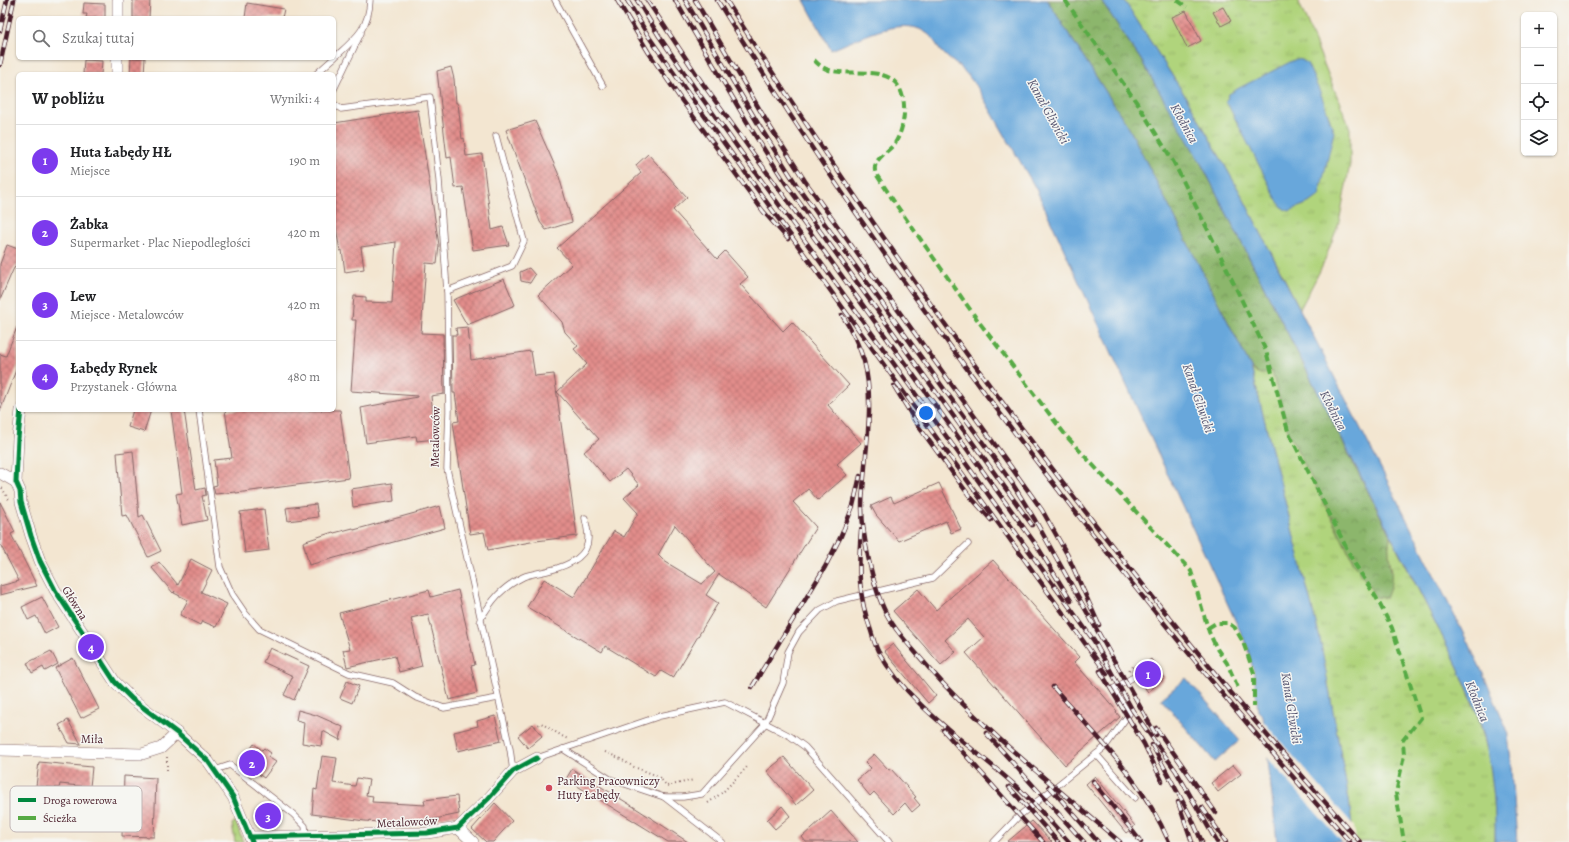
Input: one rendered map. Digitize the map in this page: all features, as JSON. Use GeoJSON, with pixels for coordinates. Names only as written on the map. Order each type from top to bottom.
{"type":"FeatureCollection","features":[{"type":"Feature","properties":{"kind":"street"},"geometry":{"type":"LineString","coordinates":[[118,0],[118,16]]}},
{"type":"Feature","properties":{"kind":"street"},"geometry":{"type":"LineString","coordinates":[[117,60],[117,72]]}},
{"type":"Feature","properties":{"kind":"street","name":"Główna"},"geometry":{"type":"LineString","coordinates":[[21,412],[16,482],[20,491],[21,502],[29,530],[40,561],[69,612],[115,682],[132,699],[177,733],[208,761],[233,797],[251,839]]}},
{"type":"Feature","properties":{"kind":"street"},"geometry":{"type":"LineString","coordinates":[[0,473],[16,482]]}},
{"type":"Feature","properties":{"kind":"street","name":"Miła"},"geometry":{"type":"LineString","coordinates":[[0,750],[142,754],[161,748],[177,733]]}},
{"type":"Feature","properties":{"kind":"street"},"geometry":{"type":"LineString","coordinates":[[473,842],[458,828],[514,771],[537,758]]}},
{"type":"Feature","properties":{"kind":"street","name":"Metalowców"},"geometry":{"type":"LineString","coordinates":[[251,839],[306,835],[427,832],[458,828]]}},
{"type":"Feature","properties":{"kind":"lane"},"geometry":{"type":"LineString","coordinates":[[336,85],[363,30],[370,10],[370,0]]}},
{"type":"Feature","properties":{"kind":"lane"},"geometry":{"type":"LineString","coordinates":[[555,0],[603,86]]}},
{"type":"Feature","properties":{"kind":"lane"},"geometry":{"type":"LineString","coordinates":[[336,56],[363,30]]}},
{"type":"Feature","properties":{"kind":"lane"},"geometry":{"type":"LineString","coordinates":[[318,72],[332,60]]}},
{"type":"Feature","properties":{"kind":"lane","name":"Metalowców"},"geometry":{"type":"LineString","coordinates":[[336,106],[340,109],[430,97],[447,291],[449,411],[447,469],[514,771]]}},
{"type":"Feature","properties":{"kind":"lane"},"geometry":{"type":"LineString","coordinates":[[447,291],[512,266],[524,241],[496,136]]}},
{"type":"Feature","properties":{"kind":"lane"},"geometry":{"type":"LineString","coordinates":[[199,412],[220,567],[232,594],[245,613],[259,629],[349,673],[393,683],[415,697],[444,708],[498,698]]}},
{"type":"Feature","properties":{"kind":"lane"},"geometry":{"type":"LineString","coordinates":[[480,620],[489,605],[504,588],[524,576],[560,568],[574,561],[585,550],[588,538],[585,518]]}},
{"type":"Feature","properties":{"kind":"lane"},"geometry":{"type":"LineString","coordinates":[[563,749],[610,779],[664,797],[683,797],[702,794],[765,724],[783,683],[788,652],[799,632],[820,610],[837,601],[933,578],[968,544]]}},
{"type":"Feature","properties":{"kind":"lane"},"geometry":{"type":"LineString","coordinates":[[994,842],[1019,816],[1105,747],[1129,714],[1113,689],[1132,678]]}},
{"type":"Feature","properties":{"kind":"lane"},"geometry":{"type":"LineString","coordinates":[[537,758],[660,716],[726,702],[790,736],[806,747],[889,842]]}},
{"type":"Feature","properties":{"kind":"lane"},"geometry":{"type":"LineString","coordinates":[[1096,754],[1135,798]]}},
{"type":"Feature","properties":{"kind":"lane"},"geometry":{"type":"LineString","coordinates":[[215,770],[230,765],[293,814],[305,826],[306,835]]}},
{"type":"Feature","properties":{"kind":"lane"},"geometry":{"type":"LineString","coordinates":[[664,797],[722,842]]}},
{"type":"Feature","properties":{"kind":"path"},"geometry":{"type":"LineString","coordinates":[[0,486],[11,504]]}},
{"type":"Feature","properties":{"kind":"path"},"geometry":{"type":"LineString","coordinates":[[535,727],[541,723],[573,741]]}},
{"type":"Feature","properties":{"kind":"path"},"geometry":{"type":"LineString","coordinates":[[605,752],[634,767],[658,776],[667,786],[694,780]]}},
{"type":"Feature","properties":{"kind":"path"},"geometry":{"type":"LineString","coordinates":[[167,756],[167,773]]}},
{"type":"Feature","properties":{"kind":"path"},"geometry":{"type":"LineString","coordinates":[[708,803],[723,792],[747,767]]}},
{"type":"Feature","properties":{"kind":"green space"},"geometry":{"type":"Polygon","coordinates":[[[1047,0],[1101,0],[1141,60],[1203,167],[1390,535],[1389,558],[1391,584],[1386,598],[1376,597],[1353,561],[1288,431],[1272,371],[1261,374],[1255,372],[1251,367],[1129,128],[1047,0]]]}},
{"type":"Feature","properties":{"kind":"green space"},"geometry":{"type":"Polygon","coordinates":[[[1124,0],[1298,0],[1350,128],[1350,164],[1339,223],[1322,267],[1300,309],[1242,196],[1189,102],[1124,0]]]}},
{"type":"Feature","properties":{"kind":"green space"},"geometry":{"type":"Polygon","coordinates":[[[1251,367],[1261,374],[1272,371],[1288,431],[1353,561],[1392,571],[1388,551],[1390,535],[1458,667],[1478,717],[1490,760],[1496,813],[1495,842],[1354,842],[1349,800],[1320,639],[1251,367]]]}},
{"type":"Feature","properties":{"kind":"green space"},"geometry":{"type":"Polygon","coordinates":[[[236,822],[243,842],[235,842],[232,824],[236,822]]]}},
{"type":"Feature","properties":{"kind":"water","name":"Kanał Gliwicki"},"geometry":{"type":"Polygon","coordinates":[[[804,0],[1047,0],[1129,128],[1251,367],[1320,639],[1349,800],[1354,842],[1277,842],[1263,716],[1258,711],[1254,673],[1247,646],[1036,189],[976,85],[964,71],[942,52],[928,34],[915,28],[903,26],[878,31],[831,50],[804,0]]]}},
{"type":"Feature","properties":{"kind":"water","name":"Kłodnica"},"geometry":{"type":"Polygon","coordinates":[[[1101,0],[1124,0],[1189,102],[1242,196],[1392,490],[1480,667],[1507,729],[1512,767],[1517,842],[1495,842],[1494,795],[1487,749],[1479,718],[1458,667],[1203,167],[1141,60],[1101,0]]]}},
{"type":"Feature","properties":{"kind":"water"},"geometry":{"type":"Polygon","coordinates":[[[1296,59],[1307,63],[1322,97],[1334,132],[1319,196],[1311,202],[1289,211],[1284,209],[1278,202],[1226,101],[1229,94],[1239,88],[1296,59]]]}},
{"type":"Feature","properties":{"kind":"water"},"geometry":{"type":"Polygon","coordinates":[[[1186,678],[1240,740],[1215,762],[1161,699],[1186,678]]]}},
{"type":"Feature","properties":{"kind":"pier"},"geometry":{"type":"Polygon","coordinates":[[[1261,719],[1354,826],[1356,842],[1342,842],[1265,755],[1261,719]]]}},
{"type":"Feature","properties":{"kind":"building"},"geometry":{"type":"Polygon","coordinates":[[[133,0],[150,0],[149,16],[133,16],[133,0]]]}},
{"type":"Feature","properties":{"kind":"building"},"geometry":{"type":"Polygon","coordinates":[[[84,3],[105,4],[105,16],[86,16],[87,14],[83,14],[84,3]]]}},
{"type":"Feature","properties":{"kind":"building"},"geometry":{"type":"Polygon","coordinates":[[[247,3],[284,9],[282,16],[245,16],[247,3]]]}},
{"type":"Feature","properties":{"kind":"building"},"geometry":{"type":"Polygon","coordinates":[[[1223,7],[1231,21],[1221,26],[1213,12],[1223,7]]]}},
{"type":"Feature","properties":{"kind":"building"},"geometry":{"type":"Polygon","coordinates":[[[1186,11],[1201,41],[1187,48],[1172,17],[1186,11]]]}},
{"type":"Feature","properties":{"kind":"building"},"geometry":{"type":"Polygon","coordinates":[[[84,60],[102,61],[101,72],[83,72],[84,60]]]}},
{"type":"Feature","properties":{"kind":"building"},"geometry":{"type":"Polygon","coordinates":[[[131,60],[145,60],[144,72],[130,72],[131,60]]]}},
{"type":"Feature","properties":{"kind":"building"},"geometry":{"type":"Polygon","coordinates":[[[451,67],[466,156],[482,154],[492,230],[503,227],[509,245],[473,250],[463,187],[455,188],[451,157],[447,158],[437,71],[451,67]]]}},
{"type":"Feature","properties":{"kind":"building"},"geometry":{"type":"Polygon","coordinates":[[[418,110],[439,245],[437,264],[426,263],[421,333],[443,334],[444,394],[431,396],[436,439],[417,441],[416,436],[366,443],[361,408],[417,396],[351,391],[356,320],[352,320],[354,296],[366,297],[366,302],[392,303],[396,242],[361,247],[364,269],[345,272],[342,250],[340,251],[336,228],[336,123],[418,110]]]}},
{"type":"Feature","properties":{"kind":"building"},"geometry":{"type":"Polygon","coordinates":[[[535,121],[558,173],[572,222],[546,230],[540,222],[506,130],[535,121]]]}},
{"type":"Feature","properties":{"kind":"building"},"geometry":{"type":"Polygon","coordinates":[[[648,154],[687,197],[673,210],[717,259],[725,251],[748,277],[740,284],[783,331],[792,322],[849,385],[828,405],[861,443],[837,464],[847,475],[818,500],[808,489],[793,502],[816,527],[766,607],[719,574],[706,595],[718,603],[673,678],[661,671],[656,677],[605,646],[602,652],[527,607],[544,579],[574,597],[614,531],[624,537],[638,513],[624,498],[639,485],[626,469],[610,482],[584,452],[599,439],[557,392],[587,364],[574,349],[578,346],[565,332],[562,322],[538,295],[572,264],[557,248],[641,173],[636,165],[648,154]],[[675,525],[658,555],[664,561],[702,584],[715,572],[675,525]]]}},
{"type":"Feature","properties":{"kind":"building"},"geometry":{"type":"Polygon","coordinates":[[[7,245],[16,248],[16,265],[0,300],[0,264],[7,245]]]}},
{"type":"Feature","properties":{"kind":"building"},"geometry":{"type":"Polygon","coordinates":[[[529,268],[535,275],[530,283],[521,281],[520,272],[529,268]]]}},
{"type":"Feature","properties":{"kind":"building"},"geometry":{"type":"Polygon","coordinates":[[[504,279],[515,305],[467,325],[453,300],[504,279]]]}},
{"type":"Feature","properties":{"kind":"building"},"geometry":{"type":"Polygon","coordinates":[[[468,327],[471,360],[531,351],[535,376],[554,374],[577,536],[536,541],[488,550],[484,532],[470,534],[453,422],[459,421],[455,393],[453,393],[452,335],[457,335],[456,328],[468,327]]]}},
{"type":"Feature","properties":{"kind":"building"},"geometry":{"type":"Polygon","coordinates":[[[16,330],[16,370],[0,411],[0,354],[6,356],[16,330]]]}},
{"type":"Feature","properties":{"kind":"building"},"geometry":{"type":"Polygon","coordinates":[[[336,410],[340,410],[349,478],[236,493],[215,494],[213,486],[217,485],[214,460],[232,458],[225,412],[336,412],[336,410]]]}},
{"type":"Feature","properties":{"kind":"building"},"geometry":{"type":"Polygon","coordinates":[[[132,412],[150,412],[144,432],[128,427],[132,412]]]}},
{"type":"Feature","properties":{"kind":"building"},"geometry":{"type":"Polygon","coordinates":[[[171,412],[184,412],[196,490],[205,488],[206,495],[202,496],[207,520],[182,525],[176,494],[182,493],[171,412]]]}},
{"type":"Feature","properties":{"kind":"building"},"geometry":{"type":"Polygon","coordinates":[[[133,451],[139,517],[143,515],[161,551],[148,557],[127,515],[122,516],[117,453],[133,451]]]}},
{"type":"Feature","properties":{"kind":"building"},"geometry":{"type":"Polygon","coordinates":[[[392,483],[394,501],[353,507],[351,489],[392,483]]]}},
{"type":"Feature","properties":{"kind":"building"},"geometry":{"type":"Polygon","coordinates":[[[939,483],[961,529],[951,533],[946,521],[899,541],[876,515],[871,506],[891,497],[894,503],[939,483]]]}},
{"type":"Feature","properties":{"kind":"building"},"geometry":{"type":"Polygon","coordinates":[[[0,502],[15,532],[11,534],[37,586],[0,595],[0,586],[19,581],[0,544],[0,502]]]}},
{"type":"Feature","properties":{"kind":"building"},"geometry":{"type":"Polygon","coordinates":[[[316,504],[318,517],[288,521],[286,508],[316,504]]]}},
{"type":"Feature","properties":{"kind":"building"},"geometry":{"type":"Polygon","coordinates":[[[440,506],[445,528],[309,565],[303,542],[333,532],[353,528],[354,530],[440,506]]]}},
{"type":"Feature","properties":{"kind":"building"},"geometry":{"type":"Polygon","coordinates":[[[264,509],[269,550],[245,553],[240,512],[264,509]]]}},
{"type":"Feature","properties":{"kind":"building"},"geometry":{"type":"Polygon","coordinates":[[[191,559],[212,570],[201,592],[227,604],[216,627],[202,621],[200,625],[180,615],[188,600],[174,593],[175,591],[173,593],[152,568],[159,562],[178,585],[191,559]]]}},
{"type":"Feature","properties":{"kind":"building"},"geometry":{"type":"Polygon","coordinates":[[[993,560],[1079,657],[1074,662],[1117,711],[1116,712],[1120,717],[1065,765],[966,653],[984,637],[968,619],[945,640],[956,652],[941,665],[893,611],[918,589],[936,610],[993,560]]]}},
{"type":"Feature","properties":{"kind":"building"},"geometry":{"type":"Polygon","coordinates":[[[429,590],[431,597],[458,590],[475,665],[471,666],[477,693],[449,700],[428,614],[411,618],[422,666],[399,672],[395,656],[347,667],[343,650],[350,649],[339,613],[429,590]]]}},
{"type":"Feature","properties":{"kind":"building"},"geometry":{"type":"Polygon","coordinates":[[[42,597],[58,627],[45,634],[36,616],[28,620],[22,607],[42,597]]]}},
{"type":"Feature","properties":{"kind":"building"},"geometry":{"type":"Polygon","coordinates":[[[893,644],[936,696],[928,703],[884,651],[893,644]]]}},
{"type":"Feature","properties":{"kind":"building"},"geometry":{"type":"Polygon","coordinates":[[[270,648],[309,666],[294,700],[284,695],[293,676],[263,662],[270,648]]]}},
{"type":"Feature","properties":{"kind":"building"},"geometry":{"type":"Polygon","coordinates":[[[51,651],[58,664],[45,671],[43,667],[32,673],[27,663],[51,651]]]}},
{"type":"Feature","properties":{"kind":"building"},"geometry":{"type":"Polygon","coordinates":[[[73,658],[99,709],[81,718],[55,668],[73,658]]]}},
{"type":"Feature","properties":{"kind":"building"},"geometry":{"type":"Polygon","coordinates":[[[1151,659],[1165,678],[1148,692],[1132,670],[1151,659]]]}},
{"type":"Feature","properties":{"kind":"building"},"geometry":{"type":"Polygon","coordinates":[[[347,681],[359,686],[352,703],[340,698],[347,681]]]}},
{"type":"Feature","properties":{"kind":"building"},"geometry":{"type":"Polygon","coordinates":[[[298,710],[316,715],[343,727],[340,740],[323,731],[321,746],[302,743],[304,722],[296,720],[298,710]]]}},
{"type":"Feature","properties":{"kind":"building"},"geometry":{"type":"Polygon","coordinates":[[[495,716],[501,741],[458,751],[454,732],[478,726],[477,721],[495,716]]]}},
{"type":"Feature","properties":{"kind":"building"},"geometry":{"type":"Polygon","coordinates":[[[68,720],[81,744],[69,743],[59,725],[68,720]]]}},
{"type":"Feature","properties":{"kind":"building"},"geometry":{"type":"Polygon","coordinates":[[[533,724],[542,736],[528,748],[518,736],[533,724]]]}},
{"type":"Feature","properties":{"kind":"building"},"geometry":{"type":"Polygon","coordinates":[[[254,744],[262,750],[264,748],[271,753],[268,757],[276,762],[264,778],[241,762],[254,744]]]}},
{"type":"Feature","properties":{"kind":"building"},"geometry":{"type":"Polygon","coordinates":[[[874,754],[889,770],[891,769],[916,797],[914,798],[920,805],[912,812],[905,803],[894,814],[874,792],[870,796],[857,780],[871,768],[865,762],[874,754]]]}},
{"type":"Feature","properties":{"kind":"building"},"geometry":{"type":"Polygon","coordinates":[[[322,756],[337,758],[333,783],[355,786],[357,778],[369,780],[366,795],[373,796],[372,802],[425,805],[424,800],[457,796],[459,814],[411,824],[365,821],[312,814],[314,789],[317,790],[322,756]]]}},
{"type":"Feature","properties":{"kind":"building"},"geometry":{"type":"Polygon","coordinates":[[[784,757],[813,790],[796,805],[767,771],[784,757]]]}},
{"type":"Feature","properties":{"kind":"building"},"geometry":{"type":"Polygon","coordinates":[[[39,762],[92,767],[90,786],[60,784],[60,786],[36,786],[39,762]]]}},
{"type":"Feature","properties":{"kind":"building"},"geometry":{"type":"Polygon","coordinates":[[[1233,765],[1241,774],[1218,792],[1211,783],[1233,765]]]}},
{"type":"Feature","properties":{"kind":"building"},"geometry":{"type":"Polygon","coordinates":[[[572,769],[688,842],[668,842],[566,779],[572,769]]]}},
{"type":"Feature","properties":{"kind":"building"},"geometry":{"type":"Polygon","coordinates":[[[124,776],[156,778],[154,837],[122,836],[122,832],[142,832],[142,786],[124,786],[124,776]]]}},
{"type":"Feature","properties":{"kind":"building"},"geometry":{"type":"Polygon","coordinates":[[[1095,776],[1135,826],[1126,833],[1086,784],[1095,776]]]}},
{"type":"Feature","properties":{"kind":"building"},"geometry":{"type":"Polygon","coordinates":[[[495,803],[512,821],[493,842],[486,842],[472,829],[495,803]]]}},
{"type":"Feature","properties":{"kind":"building"},"geometry":{"type":"Polygon","coordinates":[[[782,806],[790,816],[775,829],[767,820],[782,806]]]}},
{"type":"Feature","properties":{"kind":"building"},"geometry":{"type":"Polygon","coordinates":[[[831,811],[858,842],[806,842],[802,837],[831,811]]]}},
{"type":"Feature","properties":{"kind":"building"},"geometry":{"type":"Polygon","coordinates":[[[1032,821],[1052,842],[1007,842],[1032,821]]]}},
{"type":"Feature","properties":{"kind":"railway"},"geometry":{"type":"LineString","coordinates":[[0,31],[7,0]]}},
{"type":"Feature","properties":{"kind":"railway"},"geometry":{"type":"LineString","coordinates":[[0,65],[14,0]]}},
{"type":"Feature","properties":{"kind":"railway"},"geometry":{"type":"LineString","coordinates":[[617,0],[649,53],[682,101],[763,211],[788,239]]}},
{"type":"Feature","properties":{"kind":"railway"},"geometry":{"type":"LineString","coordinates":[[627,0],[649,37],[685,89],[1107,674]]}},
{"type":"Feature","properties":{"kind":"railway"},"geometry":{"type":"LineString","coordinates":[[637,0],[659,36],[694,87],[1094,641],[1133,711],[1176,771],[1217,842]]}},
{"type":"Feature","properties":{"kind":"railway"},"geometry":{"type":"LineString","coordinates":[[647,0],[703,84],[1037,546],[1071,601]]}},
{"type":"Feature","properties":{"kind":"railway"},"geometry":{"type":"LineString","coordinates":[[675,0],[753,132],[786,184],[1032,525]]}},
{"type":"Feature","properties":{"kind":"railway"},"geometry":{"type":"LineString","coordinates":[[685,0],[760,127],[796,184],[1012,483],[1035,520],[1156,735]]}},
{"type":"Feature","properties":{"kind":"railway"},"geometry":{"type":"LineString","coordinates":[[695,0],[767,122],[805,181],[1042,510],[1067,554],[1099,625]]}},
{"type":"Feature","properties":{"kind":"railway"},"geometry":{"type":"LineString","coordinates":[[717,0],[832,177],[892,265],[1017,436],[1082,520],[1215,685],[1350,842]]}},
{"type":"Feature","properties":{"kind":"railway"},"geometry":{"type":"LineString","coordinates":[[726,0],[783,88],[900,261],[1023,431],[1087,514],[1218,677],[1360,842]]}},
{"type":"Feature","properties":{"kind":"railway"},"geometry":{"type":"LineString","coordinates":[[842,315],[852,331],[860,349],[867,374],[869,413],[862,497],[862,519],[869,562],[881,602],[890,621],[929,668],[974,715],[997,737],[1120,842]]}},
{"type":"Feature","properties":{"kind":"railway"},"geometry":{"type":"LineString","coordinates":[[894,386],[919,427],[968,494],[991,520]]}},
{"type":"Feature","properties":{"kind":"railway"},"geometry":{"type":"LineString","coordinates":[[752,687],[825,567],[841,536],[853,506],[860,476]]}},
{"type":"Feature","properties":{"kind":"railway"},"geometry":{"type":"LineString","coordinates":[[861,530],[859,556],[861,593],[867,618],[878,651],[907,691],[943,725],[1019,789],[1039,808],[1069,842]]}},
{"type":"Feature","properties":{"kind":"railway"},"geometry":{"type":"LineString","coordinates":[[1100,671],[1144,744],[1162,781]]}},
{"type":"Feature","properties":{"kind":"railway"},"geometry":{"type":"LineString","coordinates":[[1053,687],[1102,741],[1132,779],[1159,820],[1169,842]]}},
{"type":"Feature","properties":{"kind":"railway"},"geometry":{"type":"LineString","coordinates":[[1156,728],[1216,813]]}},
{"type":"Feature","properties":{"kind":"railway"},"geometry":{"type":"LineString","coordinates":[[943,730],[1043,842]]}},
{"type":"Feature","properties":{"kind":"railway"},"geometry":{"type":"LineString","coordinates":[[986,733],[1084,842]]}},
{"type":"Feature","properties":{"kind":"railway"},"geometry":{"type":"LineString","coordinates":[[1152,745],[1191,817],[1202,842]]}},
{"type":"Feature","properties":{"kind":"railway"},"geometry":{"type":"LineString","coordinates":[[1093,781],[1141,842]]}},
{"type":"Feature","properties":{"kind":"railway"},"geometry":{"type":"LineString","coordinates":[[1049,786],[1098,842]]}},
{"type":"Feature","properties":{"kind":"railway"},"geometry":{"type":"LineString","coordinates":[[1009,787],[1058,842]]}},
{"type":"Feature","properties":{"kind":"railway"},"geometry":{"type":"LineString","coordinates":[[1178,802],[1192,842]]}},
{"type":"Feature","properties":{"kind":"railway"},"geometry":{"type":"LineString","coordinates":[[1202,807],[1226,842]]}},
{"type":"Feature","properties":{"kind":"marked path"},"geometry":{"type":"LineString","coordinates":[[1065,0],[1137,103],[1173,161],[1266,351],[1288,431],[1353,561],[1376,597],[1392,628],[1421,718],[1403,740],[1404,756],[1396,793],[1404,842]]}},
{"type":"Feature","properties":{"kind":"marked path"},"geometry":{"type":"LineString","coordinates":[[1177,0],[1187,7]]}},
{"type":"Feature","properties":{"kind":"marked path"},"geometry":{"type":"LineString","coordinates":[[814,60],[822,67],[829,70],[882,75],[891,79],[899,87],[904,103],[902,127],[895,143],[875,165],[876,174],[979,322],[1067,437],[1191,571],[1209,632],[1217,649],[1227,663],[1239,690]]}},
{"type":"Feature","properties":{"kind":"marked path"},"geometry":{"type":"LineString","coordinates":[[1208,628],[1216,623],[1228,623],[1235,628],[1243,642],[1254,673],[1254,707]]}},
{"type":"Feature","properties":{"kind":"cycle path"},"geometry":{"type":"LineString","coordinates":[[21,412],[16,482],[20,491],[21,502],[31,536],[40,561],[55,590],[115,682],[132,699],[177,733],[208,761],[233,797],[252,842]]}},
{"type":"Feature","properties":{"kind":"cycle path"},"geometry":{"type":"LineString","coordinates":[[250,837],[427,833],[458,828],[488,799],[513,771],[537,758]]}},
{"type":"Feature","properties":{"kind":"place","name":"Łabędy Rynek"},"geometry":{"type":"Point","coordinates":[91,647]}},
{"type":"Feature","properties":{"kind":"place","name":"Huta Łabędy HŁ"},"geometry":{"type":"Point","coordinates":[1148,674]}},
{"type":"Feature","properties":{"kind":"place","name":"Żabka"},"geometry":{"type":"Point","coordinates":[252,763]}},
{"type":"Feature","properties":{"kind":"place","name":"Parking Pracowniczy Huty Łabędy"},"geometry":{"type":"Point","coordinates":[549,788]}},
{"type":"Feature","properties":{"kind":"place","name":"Lew"},"geometry":{"type":"Point","coordinates":[268,816]}}]}
